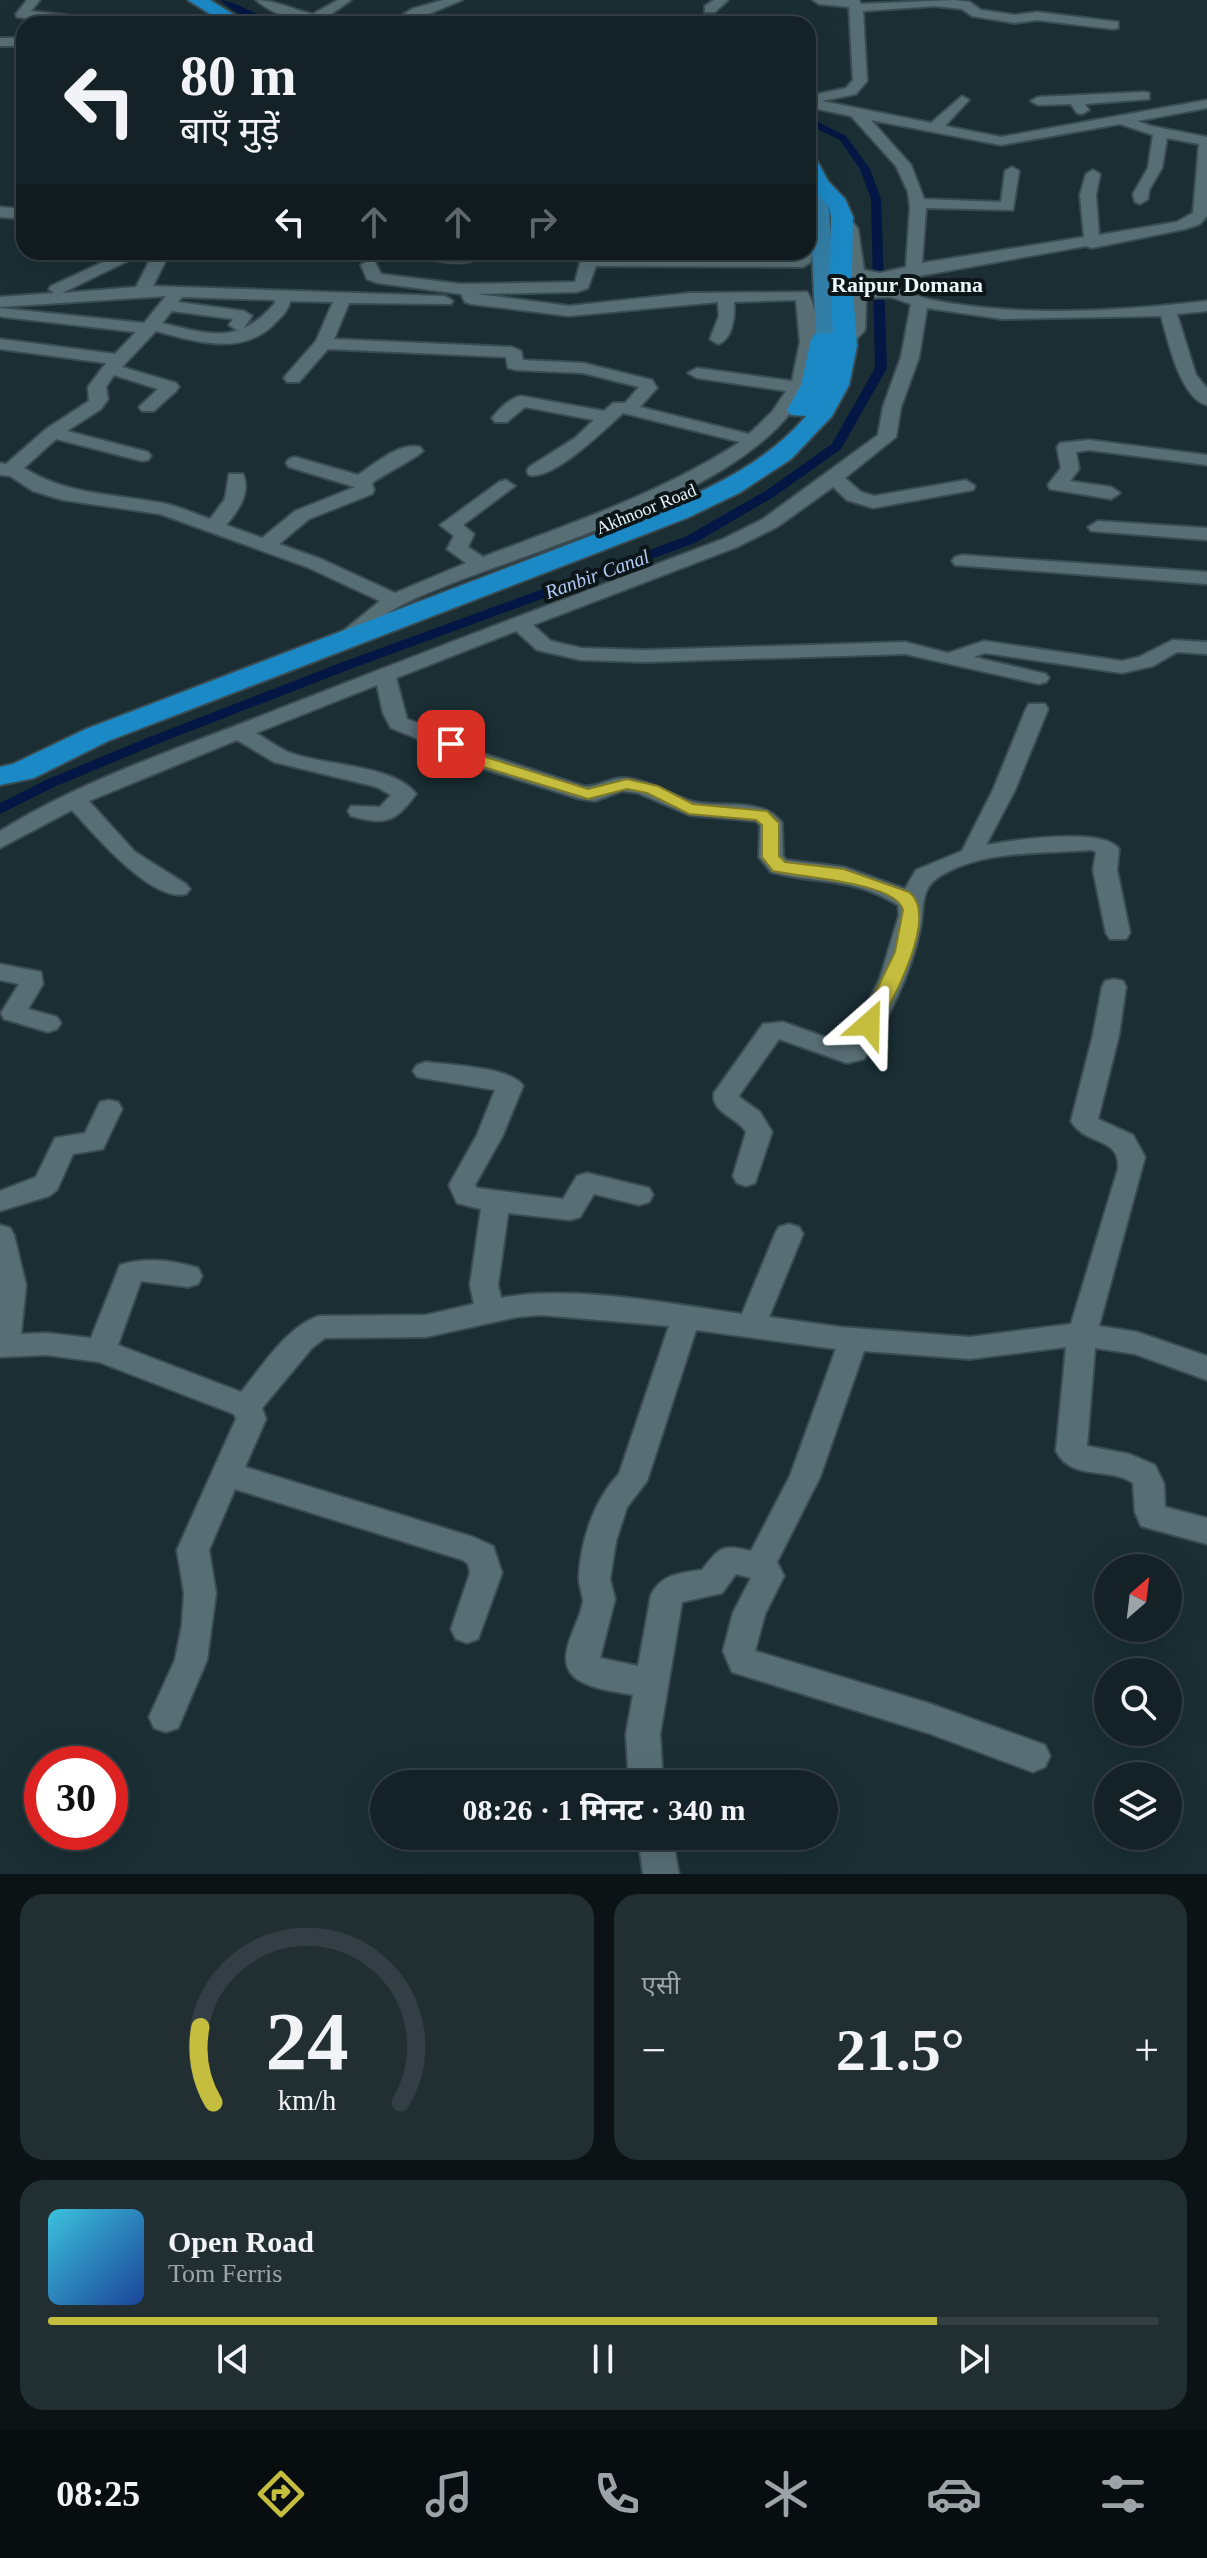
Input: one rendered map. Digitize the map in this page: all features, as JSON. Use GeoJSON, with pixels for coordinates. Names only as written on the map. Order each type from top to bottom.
{"type":"FeatureCollection","features":[{"type":"Feature","properties":{"kind":"highway"},"geometry":{"type":"LineString","coordinates":[[201,3],[225,16]]}},
{"type":"Feature","properties":{"kind":"highway","name":"Akhnoor Road"},"geometry":{"type":"LineString","coordinates":[[0,776],[23,771],[97,735],[342,640],[392,612],[678,512],[755,473],[799,437],[818,415],[837,384],[836,341],[852,282],[840,207],[816,195]]}},
{"type":"Feature","properties":{"kind":"main road"},"geometry":{"type":"LineString","coordinates":[[816,204],[823,228],[821,283],[836,341]]}},
{"type":"Feature","properties":{"kind":"street"},"geometry":{"type":"LineString","coordinates":[[34,0],[22,14],[38,16]]}},
{"type":"Feature","properties":{"kind":"street"},"geometry":{"type":"LineString","coordinates":[[262,0],[298,16]]}},
{"type":"Feature","properties":{"kind":"street"},"geometry":{"type":"LineString","coordinates":[[410,16],[456,0]]}},
{"type":"Feature","properties":{"kind":"street"},"geometry":{"type":"LineString","coordinates":[[710,9],[722,0]]}},
{"type":"Feature","properties":{"kind":"street"},"geometry":{"type":"LineString","coordinates":[[819,0],[855,4],[930,1],[965,5],[977,13],[1015,19],[1037,16],[1113,25]]}},
{"type":"Feature","properties":{"kind":"street"},"geometry":{"type":"LineString","coordinates":[[320,16],[345,1]]}},
{"type":"Feature","properties":{"kind":"street"},"geometry":{"type":"LineString","coordinates":[[816,99],[851,91],[860,81],[855,4]]}},
{"type":"Feature","properties":{"kind":"street"},"geometry":{"type":"LineString","coordinates":[[1051,81],[1092,125]]}},
{"type":"Feature","properties":{"kind":"street"},"geometry":{"type":"LineString","coordinates":[[1038,101],[1144,96]]}},
{"type":"Feature","properties":{"kind":"street"},"geometry":{"type":"LineString","coordinates":[[934,128],[962,100]]}},
{"type":"Feature","properties":{"kind":"street"},"geometry":{"type":"LineString","coordinates":[[816,103],[986,140],[1007,141],[1207,104]]}},
{"type":"Feature","properties":{"kind":"street"},"geometry":{"type":"LineString","coordinates":[[853,110],[900,158],[914,188],[917,203],[914,270]]}},
{"type":"Feature","properties":{"kind":"street"},"geometry":{"type":"LineString","coordinates":[[890,284],[914,270],[1092,243],[1195,221],[1201,214],[1207,141],[1141,129],[1123,120]]}},
{"type":"Feature","properties":{"kind":"street"},"geometry":{"type":"LineString","coordinates":[[1140,199],[1141,188],[1153,173],[1161,133]]}},
{"type":"Feature","properties":{"kind":"street"},"geometry":{"type":"LineString","coordinates":[[917,203],[1008,207],[1012,171]]}},
{"type":"Feature","properties":{"kind":"street"},"geometry":{"type":"LineString","coordinates":[[1092,243],[1088,195],[1093,174]]}},
{"type":"Feature","properties":{"kind":"street"},"geometry":{"type":"LineString","coordinates":[[1133,216],[1143,233]]}},
{"type":"Feature","properties":{"kind":"street"},"geometry":{"type":"LineString","coordinates":[[0,300],[58,289],[121,260]]}},
{"type":"Feature","properties":{"kind":"street"},"geometry":{"type":"LineString","coordinates":[[142,291],[158,260]]}},
{"type":"Feature","properties":{"kind":"street"},"geometry":{"type":"LineString","coordinates":[[465,292],[470,260]]}},
{"type":"Feature","properties":{"kind":"street"},"geometry":{"type":"LineString","coordinates":[[172,298],[281,295],[448,301],[465,292],[581,286],[589,261],[795,263],[803,260]]}},
{"type":"Feature","properties":{"kind":"street"},"geometry":{"type":"LineString","coordinates":[[172,298],[151,327],[97,384],[99,399],[95,405],[6,469],[47,490],[155,507],[331,569],[392,612],[481,564],[650,500],[715,466],[752,440],[783,410],[806,364],[808,350],[803,297],[792,294],[726,296],[569,311],[378,278],[372,274],[369,265]]}},
{"type":"Feature","properties":{"kind":"street"},"geometry":{"type":"LineString","coordinates":[[852,282],[890,284],[920,302],[1002,314],[1168,312],[1207,306]]}},
{"type":"Feature","properties":{"kind":"street"},"geometry":{"type":"LineString","coordinates":[[0,300],[142,291],[244,316],[237,325]]}},
{"type":"Feature","properties":{"kind":"street"},"geometry":{"type":"LineString","coordinates":[[0,312],[151,327],[214,340],[248,334],[260,328],[283,304],[281,295]]}},
{"type":"Feature","properties":{"kind":"street"},"geometry":{"type":"LineString","coordinates":[[718,339],[727,316],[726,296]]}},
{"type":"Feature","properties":{"kind":"street"},"geometry":{"type":"LineString","coordinates":[[293,378],[323,344],[343,297]]}},
{"type":"Feature","properties":{"kind":"street"},"geometry":{"type":"LineString","coordinates":[[0,841],[38,816],[75,800],[384,674],[730,543],[770,523],[887,437],[892,407],[910,357],[920,302]]}},
{"type":"Feature","properties":{"kind":"street"},"geometry":{"type":"LineString","coordinates":[[1168,312],[1188,376],[1207,400]]}},
{"type":"Feature","properties":{"kind":"street"},"geometry":{"type":"LineString","coordinates":[[0,344],[116,365],[170,387],[148,407]]}},
{"type":"Feature","properties":{"kind":"street"},"geometry":{"type":"LineString","coordinates":[[323,344],[512,352],[515,354],[514,364],[517,365],[583,368],[648,385],[630,408]]}},
{"type":"Feature","properties":{"kind":"street"},"geometry":{"type":"LineString","coordinates":[[697,373],[797,387]]}},
{"type":"Feature","properties":{"kind":"street"},"geometry":{"type":"LineString","coordinates":[[501,418],[521,401],[606,417]]}},
{"type":"Feature","properties":{"kind":"street"},"geometry":{"type":"LineString","coordinates":[[536,471],[581,442],[616,408],[630,408],[752,440]]}},
{"type":"Feature","properties":{"kind":"street"},"geometry":{"type":"LineString","coordinates":[[52,433],[142,456]]}},
{"type":"Feature","properties":{"kind":"street"},"geometry":{"type":"LineString","coordinates":[[1111,493],[1057,485],[1070,469],[1066,447],[1089,445],[1207,460]]}},
{"type":"Feature","properties":{"kind":"street"},"geometry":{"type":"LineString","coordinates":[[362,482],[393,460],[414,451]]}},
{"type":"Feature","properties":{"kind":"street"},"geometry":{"type":"LineString","coordinates":[[295,463],[362,482]]}},
{"type":"Feature","properties":{"kind":"street"},"geometry":{"type":"LineString","coordinates":[[833,477],[854,496],[873,502],[966,486]]}},
{"type":"Feature","properties":{"kind":"street"},"geometry":{"type":"LineString","coordinates":[[213,527],[234,500],[236,478]]}},
{"type":"Feature","properties":{"kind":"street"},"geometry":{"type":"LineString","coordinates":[[265,545],[302,515],[365,490],[362,482]]}},
{"type":"Feature","properties":{"kind":"street"},"geometry":{"type":"LineString","coordinates":[[481,564],[457,549],[464,534],[450,523],[506,486]]}},
{"type":"Feature","properties":{"kind":"street"},"geometry":{"type":"LineString","coordinates":[[1098,527],[1207,534]]}},
{"type":"Feature","properties":{"kind":"street"},"geometry":{"type":"LineString","coordinates":[[962,561],[1207,578]]}},
{"type":"Feature","properties":{"kind":"street"},"geometry":{"type":"LineString","coordinates":[[519,623],[544,646],[581,654],[645,656],[905,648],[938,658],[1039,678]]}},
{"type":"Feature","properties":{"kind":"street"},"geometry":{"type":"LineString","coordinates":[[953,659],[976,649],[990,647],[1122,667],[1146,662],[1173,646],[1207,648]]}},
{"type":"Feature","properties":{"kind":"street"},"geometry":{"type":"LineString","coordinates":[[384,674],[394,716],[399,723],[451,744],[470,757],[588,794],[627,784],[652,789],[689,808],[761,815],[771,823],[771,857],[779,867],[844,874],[887,888],[910,902]]}},
{"type":"Feature","properties":{"kind":"street"},"geometry":{"type":"LineString","coordinates":[[972,855],[976,841],[1004,790],[1037,709]]}},
{"type":"Feature","properties":{"kind":"street"},"geometry":{"type":"LineString","coordinates":[[240,733],[292,761],[385,782],[405,794],[385,815],[359,811]]}},
{"type":"Feature","properties":{"kind":"street"},"geometry":{"type":"LineString","coordinates":[[75,800],[127,857],[178,889]]}},
{"type":"Feature","properties":{"kind":"street"},"geometry":{"type":"LineString","coordinates":[[746,1176],[759,1132],[751,1119],[726,1101],[727,1093],[772,1030],[783,1031],[847,1054],[855,1053],[904,952],[912,910],[910,902],[924,875],[972,855],[1087,843],[1107,847],[1107,885],[1118,933]]}},
{"type":"Feature","properties":{"kind":"street"},"geometry":{"type":"LineString","coordinates":[[0,972],[32,978],[13,1013],[48,1023]]}},
{"type":"Feature","properties":{"kind":"street"},"geometry":{"type":"LineString","coordinates":[[1114,987],[1106,1035],[1084,1121],[1091,1128],[1124,1142],[1132,1157],[1131,1169],[1082,1335],[1071,1451],[1085,1460],[1138,1470],[1148,1481],[1149,1515],[1207,1531]]}},
{"type":"Feature","properties":{"kind":"street"},"geometry":{"type":"LineString","coordinates":[[426,1071],[502,1082],[510,1086],[490,1135],[462,1185],[467,1196],[570,1210],[587,1183],[639,1195]]}},
{"type":"Feature","properties":{"kind":"street"},"geometry":{"type":"LineString","coordinates":[[0,1201],[43,1187],[50,1179],[64,1145],[94,1142],[109,1109]]}},
{"type":"Feature","properties":{"kind":"street"},"geometry":{"type":"LineString","coordinates":[[490,1312],[484,1285],[496,1202]]}},
{"type":"Feature","properties":{"kind":"street"},"geometry":{"type":"LineString","coordinates":[[752,1325],[789,1234]]}},
{"type":"Feature","properties":{"kind":"street"},"geometry":{"type":"LineString","coordinates":[[0,1235],[12,1285],[2,1346],[62,1345],[101,1351],[246,1406],[251,1419],[193,1550],[200,1593],[198,1625],[191,1660],[166,1717]]}},
{"type":"Feature","properties":{"kind":"street"},"geometry":{"type":"LineString","coordinates":[[101,1351],[130,1273],[145,1269],[188,1276]]}},
{"type":"Feature","properties":{"kind":"street"},"geometry":{"type":"LineString","coordinates":[[246,1406],[302,1340],[319,1327],[426,1326],[541,1304],[686,1317],[854,1339],[970,1348],[1052,1336],[1082,1335],[1137,1343],[1207,1368]]}},
{"type":"Feature","properties":{"kind":"street"},"geometry":{"type":"LineString","coordinates":[[651,1684],[592,1671],[583,1664],[582,1659],[599,1599],[594,1579],[603,1532],[614,1500],[632,1481],[686,1317]]}},
{"type":"Feature","properties":{"kind":"street"},"geometry":{"type":"LineString","coordinates":[[759,1566],[805,1477],[854,1339]]}},
{"type":"Feature","properties":{"kind":"street"},"geometry":{"type":"LineString","coordinates":[[227,1474],[473,1550],[482,1556],[486,1573],[467,1629]]}},
{"type":"Feature","properties":{"kind":"street"},"geometry":{"type":"LineString","coordinates":[[645,1770],[643,1734],[664,1604],[671,1589],[711,1583],[729,1559],[759,1566],[765,1569],[768,1576],[749,1613],[739,1651],[744,1662],[928,1718],[1033,1756]]}},
{"type":"Feature","properties":{"kind":"street"},"geometry":{"type":"LineString","coordinates":[[657,1850],[661,1874]]}},
{"type":"Feature","properties":{"kind":"waterway","name":"Ranbir Canal"},"geometry":{"type":"LineString","coordinates":[[224,0],[250,16]]}},
{"type":"Feature","properties":{"kind":"waterway","name":"Ranbir Canal"},"geometry":{"type":"LineString","coordinates":[[0,809],[51,783],[152,741],[348,665],[690,540],[771,493],[837,446],[881,368],[876,199],[865,169],[843,138],[816,124]]}},
{"type":"Feature","properties":{"kind":"district","name":"Raipur Domana"},"geometry":{"type":"Point","coordinates":[907,284]}},
{"type":"Feature","properties":{"kind":"route"},"geometry":{"type":"LineString","coordinates":[[451,744],[470,757],[588,794],[627,784],[652,789],[675,803],[706,812],[761,815],[770,820],[771,857],[779,867],[844,874],[903,896],[912,905],[906,945],[869,1024]]}}]}
